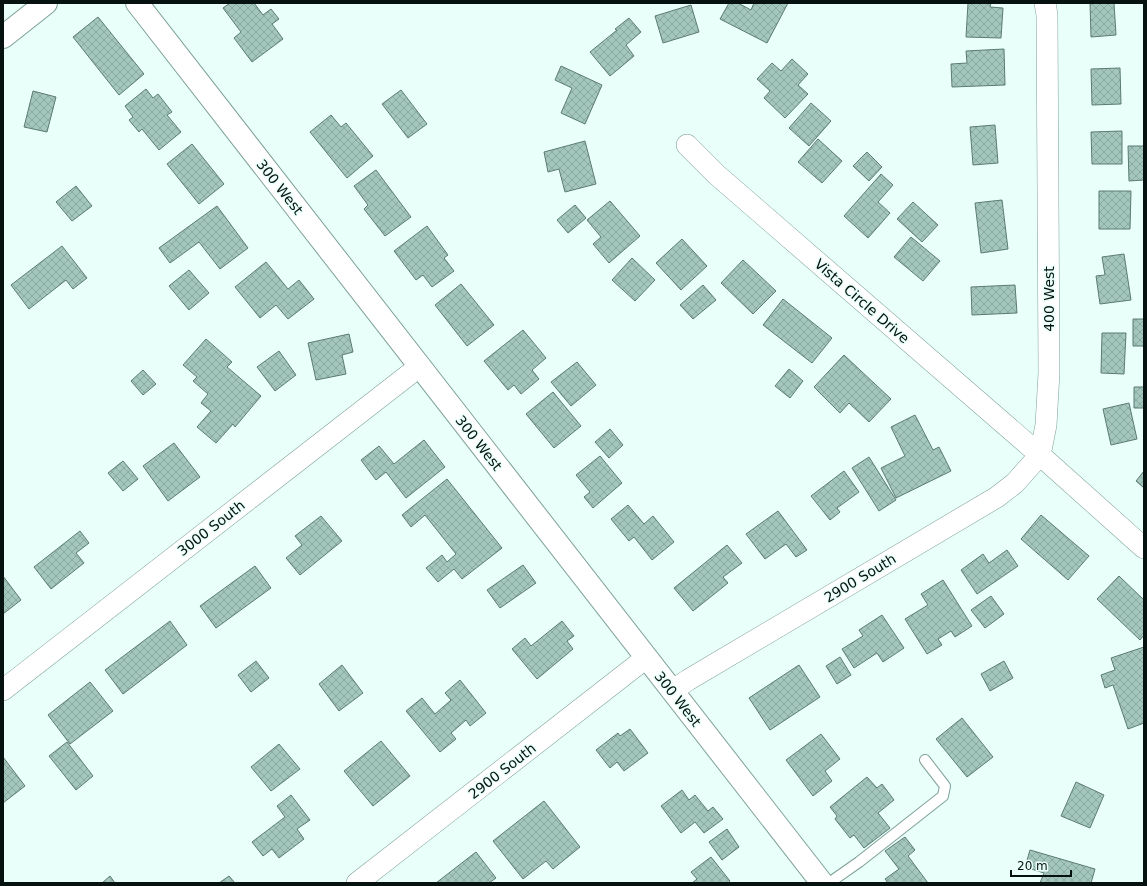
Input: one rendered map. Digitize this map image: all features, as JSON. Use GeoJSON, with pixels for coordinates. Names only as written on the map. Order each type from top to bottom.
{"type":"FeatureCollection","features":[{"type":"Feature","properties":{"kind":"street"},"geometry":{"type":"LineString","coordinates":[[3,37],[46,3]]}},
{"type":"Feature","properties":{"kind":"street","name":"300 West"},"geometry":{"type":"LineString","coordinates":[[137,3],[822,883]]}},
{"type":"Feature","properties":{"kind":"street","name":"400 West"},"geometry":{"type":"LineString","coordinates":[[1040,455],[1046,425],[1049,373],[1047,23],[1045,3]]}},
{"type":"Feature","properties":{"kind":"street","name":"Vista Circle Drive"},"geometry":{"type":"LineString","coordinates":[[687,145],[717,175],[1040,455]]}},
{"type":"Feature","properties":{"kind":"street","name":"3000 South"},"geometry":{"type":"LineString","coordinates":[[3,690],[420,366]]}},
{"type":"Feature","properties":{"kind":"street"},"geometry":{"type":"LineString","coordinates":[[1040,455],[1144,548]]}},
{"type":"Feature","properties":{"kind":"street","name":"2900 South"},"geometry":{"type":"LineString","coordinates":[[672,691],[688,680],[997,497],[1015,483],[1040,455]]}},
{"type":"Feature","properties":{"kind":"street","name":"2900 South"},"geometry":{"type":"LineString","coordinates":[[357,883],[646,658]]}},
{"type":"Feature","properties":{"kind":"lane"},"geometry":{"type":"LineString","coordinates":[[828,883],[859,862],[943,796],[945,786],[925,760]]}},
{"type":"Feature","properties":{"kind":"building"},"geometry":{"type":"Polygon","coordinates":[[[230,3],[254,3],[263,15],[271,9],[279,19],[272,24],[283,39],[252,62],[234,38],[241,32],[223,8],[230,3]]]}},
{"type":"Feature","properties":{"kind":"building"},"geometry":{"type":"Polygon","coordinates":[[[729,3],[738,3],[751,10],[754,3],[788,3],[767,43],[720,19],[729,3]]]}},
{"type":"Feature","properties":{"kind":"building"},"geometry":{"type":"Polygon","coordinates":[[[968,3],[991,3],[990,7],[1003,8],[1001,38],[966,37],[968,3]]]}},
{"type":"Feature","properties":{"kind":"building"},"geometry":{"type":"Polygon","coordinates":[[[1090,3],[1114,3],[1116,35],[1091,37],[1090,3]]]}},
{"type":"Feature","properties":{"kind":"building"},"geometry":{"type":"Polygon","coordinates":[[[691,5],[699,32],[663,43],[655,16],[691,5]]]}},
{"type":"Feature","properties":{"kind":"building"},"geometry":{"type":"Polygon","coordinates":[[[98,17],[144,74],[119,95],[73,37],[98,17]]]}},
{"type":"Feature","properties":{"kind":"building"},"geometry":{"type":"Polygon","coordinates":[[[629,18],[641,32],[626,45],[634,56],[610,76],[590,52],[629,18]]]}},
{"type":"Feature","properties":{"kind":"building"},"geometry":{"type":"Polygon","coordinates":[[[1004,49],[1005,85],[952,87],[951,64],[967,63],[966,51],[1004,49]]]}},
{"type":"Feature","properties":{"kind":"building"},"geometry":{"type":"Polygon","coordinates":[[[792,59],[808,74],[798,85],[808,94],[785,118],[764,98],[770,91],[757,79],[772,63],[781,71],[792,59]]]}},
{"type":"Feature","properties":{"kind":"building"},"geometry":{"type":"Polygon","coordinates":[[[561,66],[602,85],[585,124],[561,113],[572,88],[555,80],[561,66]]]}},
{"type":"Feature","properties":{"kind":"building"},"geometry":{"type":"Polygon","coordinates":[[[1120,68],[1121,104],[1092,105],[1091,69],[1120,68]]]}},
{"type":"Feature","properties":{"kind":"building"},"geometry":{"type":"Polygon","coordinates":[[[146,89],[153,98],[158,94],[172,112],[167,115],[181,132],[159,150],[142,129],[139,132],[129,120],[133,117],[125,106],[146,89]]]}},
{"type":"Feature","properties":{"kind":"building"},"geometry":{"type":"Polygon","coordinates":[[[401,90],[427,124],[408,138],[382,104],[401,90]]]}},
{"type":"Feature","properties":{"kind":"building"},"geometry":{"type":"Polygon","coordinates":[[[33,91],[56,97],[47,132],[24,127],[33,91]]]}},
{"type":"Feature","properties":{"kind":"building"},"geometry":{"type":"Polygon","coordinates":[[[811,103],[831,121],[809,146],[789,128],[811,103]]]}},
{"type":"Feature","properties":{"kind":"building"},"geometry":{"type":"Polygon","coordinates":[[[331,115],[341,127],[346,123],[373,156],[347,178],[310,132],[331,115]]]}},
{"type":"Feature","properties":{"kind":"building"},"geometry":{"type":"Polygon","coordinates":[[[995,125],[998,163],[973,165],[970,127],[995,125]]]}},
{"type":"Feature","properties":{"kind":"building"},"geometry":{"type":"Polygon","coordinates":[[[1122,131],[1122,164],[1092,164],[1091,132],[1122,131]]]}},
{"type":"Feature","properties":{"kind":"building"},"geometry":{"type":"Polygon","coordinates":[[[818,139],[842,161],[822,183],[798,162],[818,139]]]}},
{"type":"Feature","properties":{"kind":"building"},"geometry":{"type":"Polygon","coordinates":[[[585,141],[596,184],[565,192],[559,169],[548,172],[544,152],[585,141]]]}},
{"type":"Feature","properties":{"kind":"building"},"geometry":{"type":"Polygon","coordinates":[[[192,144],[224,184],[199,204],[167,164],[192,144]]]}},
{"type":"Feature","properties":{"kind":"building"},"geometry":{"type":"Polygon","coordinates":[[[1128,146],[1144,146],[1144,180],[1129,181],[1128,146]]]}},
{"type":"Feature","properties":{"kind":"building"},"geometry":{"type":"Polygon","coordinates":[[[867,152],[882,167],[869,181],[853,166],[867,152]]]}},
{"type":"Feature","properties":{"kind":"building"},"geometry":{"type":"Polygon","coordinates":[[[376,170],[411,217],[385,236],[364,209],[368,205],[354,186],[376,170]]]}},
{"type":"Feature","properties":{"kind":"building"},"geometry":{"type":"Polygon","coordinates":[[[881,174],[893,185],[878,202],[890,213],[868,238],[844,216],[881,174]]]}},
{"type":"Feature","properties":{"kind":"building"},"geometry":{"type":"Polygon","coordinates":[[[76,186],[92,206],[72,221],[56,202],[76,186]]]}},
{"type":"Feature","properties":{"kind":"building"},"geometry":{"type":"Polygon","coordinates":[[[1099,191],[1131,191],[1130,229],[1099,229],[1099,191]]]}},
{"type":"Feature","properties":{"kind":"building"},"geometry":{"type":"Polygon","coordinates":[[[1002,200],[1008,249],[981,253],[975,203],[1002,200]]]}},
{"type":"Feature","properties":{"kind":"building"},"geometry":{"type":"Polygon","coordinates":[[[610,201],[640,236],[609,263],[593,244],[601,237],[587,220],[610,201]]]}},
{"type":"Feature","properties":{"kind":"building"},"geometry":{"type":"Polygon","coordinates":[[[913,202],[938,225],[922,242],[897,219],[913,202]]]}},
{"type":"Feature","properties":{"kind":"building"},"geometry":{"type":"Polygon","coordinates":[[[575,205],[586,218],[568,233],[557,220],[575,205]]]}},
{"type":"Feature","properties":{"kind":"building"},"geometry":{"type":"Polygon","coordinates":[[[217,206],[248,248],[220,269],[199,242],[170,263],[159,248],[217,206]]]}},
{"type":"Feature","properties":{"kind":"building"},"geometry":{"type":"Polygon","coordinates":[[[427,226],[448,255],[444,258],[454,271],[432,287],[423,275],[416,280],[394,251],[427,226]]]}},
{"type":"Feature","properties":{"kind":"building"},"geometry":{"type":"Polygon","coordinates":[[[911,237],[940,261],[923,281],[894,257],[911,237]]]}},
{"type":"Feature","properties":{"kind":"building"},"geometry":{"type":"Polygon","coordinates":[[[682,239],[707,266],[681,290],[656,263],[682,239]]]}},
{"type":"Feature","properties":{"kind":"building"},"geometry":{"type":"Polygon","coordinates":[[[62,246],[87,278],[73,289],[66,280],[29,309],[11,285],[62,246]]]}},
{"type":"Feature","properties":{"kind":"building"},"geometry":{"type":"Polygon","coordinates":[[[1124,254],[1131,300],[1100,304],[1096,276],[1105,275],[1102,257],[1124,254]]]}},
{"type":"Feature","properties":{"kind":"building"},"geometry":{"type":"Polygon","coordinates":[[[632,258],[655,280],[635,301],[612,280],[632,258]]]}},
{"type":"Feature","properties":{"kind":"building"},"geometry":{"type":"Polygon","coordinates":[[[743,260],[776,291],[753,314],[721,283],[743,260]]]}},
{"type":"Feature","properties":{"kind":"building"},"geometry":{"type":"Polygon","coordinates":[[[266,262],[288,289],[299,280],[314,299],[288,319],[276,305],[260,318],[235,287],[266,262]]]}},
{"type":"Feature","properties":{"kind":"building"},"geometry":{"type":"Polygon","coordinates":[[[189,270],[209,293],[189,310],[169,286],[189,270]]]}},
{"type":"Feature","properties":{"kind":"building"},"geometry":{"type":"Polygon","coordinates":[[[461,284],[494,325],[467,346],[435,305],[461,284]]]}},
{"type":"Feature","properties":{"kind":"building"},"geometry":{"type":"Polygon","coordinates":[[[703,285],[716,300],[693,319],[680,305],[703,285]]]}},
{"type":"Feature","properties":{"kind":"building"},"geometry":{"type":"Polygon","coordinates":[[[1015,285],[1017,313],[972,315],[971,287],[1015,285]]]}},
{"type":"Feature","properties":{"kind":"building"},"geometry":{"type":"Polygon","coordinates":[[[783,299],[832,338],[812,363],[763,325],[783,299]]]}},
{"type":"Feature","properties":{"kind":"building"},"geometry":{"type":"Polygon","coordinates":[[[1133,319],[1144,319],[1144,346],[1133,346],[1133,319]]]}},
{"type":"Feature","properties":{"kind":"building"},"geometry":{"type":"Polygon","coordinates":[[[523,330],[546,358],[532,370],[539,379],[521,394],[514,385],[508,390],[484,361],[523,330]]]}},
{"type":"Feature","properties":{"kind":"building"},"geometry":{"type":"Polygon","coordinates":[[[1102,333],[1126,333],[1124,374],[1101,373],[1102,333]]]}},
{"type":"Feature","properties":{"kind":"building"},"geometry":{"type":"Polygon","coordinates":[[[349,334],[353,352],[342,355],[346,374],[316,380],[308,343],[349,334]]]}},
{"type":"Feature","properties":{"kind":"building"},"geometry":{"type":"Polygon","coordinates":[[[206,339],[232,362],[227,367],[261,396],[235,427],[233,424],[216,443],[197,427],[211,411],[201,403],[208,394],[193,381],[197,377],[183,365],[206,339]]]}},
{"type":"Feature","properties":{"kind":"building"},"geometry":{"type":"Polygon","coordinates":[[[279,351],[296,375],[275,391],[257,367],[279,351]]]}},
{"type":"Feature","properties":{"kind":"building"},"geometry":{"type":"Polygon","coordinates":[[[844,355],[891,399],[869,422],[849,403],[840,413],[814,387],[844,355]]]}},
{"type":"Feature","properties":{"kind":"building"},"geometry":{"type":"Polygon","coordinates":[[[577,362],[596,385],[571,406],[551,382],[577,362]]]}},
{"type":"Feature","properties":{"kind":"building"},"geometry":{"type":"Polygon","coordinates":[[[789,369],[803,381],[790,398],[775,386],[789,369]]]}},
{"type":"Feature","properties":{"kind":"building"},"geometry":{"type":"Polygon","coordinates":[[[143,370],[156,384],[143,395],[131,381],[143,370]]]}},
{"type":"Feature","properties":{"kind":"building"},"geometry":{"type":"Polygon","coordinates":[[[1134,387],[1144,387],[1144,408],[1134,408],[1134,387]]]}},
{"type":"Feature","properties":{"kind":"building"},"geometry":{"type":"Polygon","coordinates":[[[553,392],[581,426],[554,448],[526,414],[553,392]]]}},
{"type":"Feature","properties":{"kind":"building"},"geometry":{"type":"Polygon","coordinates":[[[1129,403],[1137,439],[1111,445],[1103,409],[1129,403]]]}},
{"type":"Feature","properties":{"kind":"building"},"geometry":{"type":"Polygon","coordinates":[[[915,415],[933,450],[939,447],[951,471],[896,498],[881,468],[905,456],[891,427],[915,415]]]}},
{"type":"Feature","properties":{"kind":"building"},"geometry":{"type":"Polygon","coordinates":[[[610,429],[623,445],[609,458],[595,442],[610,429]]]}},
{"type":"Feature","properties":{"kind":"building"},"geometry":{"type":"Polygon","coordinates":[[[424,440],[445,467],[406,498],[386,472],[376,480],[361,460],[379,446],[394,464],[424,440]]]}},
{"type":"Feature","properties":{"kind":"building"},"geometry":{"type":"Polygon","coordinates":[[[174,443],[200,477],[168,501],[143,466],[174,443]]]}},
{"type":"Feature","properties":{"kind":"building"},"geometry":{"type":"Polygon","coordinates":[[[600,456],[622,483],[593,508],[584,497],[590,492],[576,475],[600,456]]]}},
{"type":"Feature","properties":{"kind":"building"},"geometry":{"type":"Polygon","coordinates":[[[869,457],[896,500],[879,511],[852,468],[869,457]]]}},
{"type":"Feature","properties":{"kind":"building"},"geometry":{"type":"Polygon","coordinates":[[[123,461],[138,479],[123,491],[108,473],[123,461]]]}},
{"type":"Feature","properties":{"kind":"building"},"geometry":{"type":"Polygon","coordinates":[[[844,471],[859,492],[837,508],[840,512],[830,520],[811,496],[844,471]]]}},
{"type":"Feature","properties":{"kind":"building"},"geometry":{"type":"Polygon","coordinates":[[[1144,471],[1144,488],[1136,481],[1144,471]]]}},
{"type":"Feature","properties":{"kind":"building"},"geometry":{"type":"Polygon","coordinates":[[[447,479],[502,548],[462,579],[454,569],[438,582],[426,568],[442,555],[447,562],[456,554],[425,515],[411,527],[402,515],[447,479]]]}},
{"type":"Feature","properties":{"kind":"building"},"geometry":{"type":"Polygon","coordinates":[[[628,505],[644,524],[653,516],[674,542],[652,560],[634,537],[629,541],[611,519],[628,505]]]}},
{"type":"Feature","properties":{"kind":"building"},"geometry":{"type":"Polygon","coordinates":[[[778,511],[807,550],[796,557],[786,544],[765,559],[746,534],[778,511]]]}},
{"type":"Feature","properties":{"kind":"building"},"geometry":{"type":"Polygon","coordinates":[[[1041,515],[1089,556],[1068,580],[1021,539],[1041,515]]]}},
{"type":"Feature","properties":{"kind":"building"},"geometry":{"type":"Polygon","coordinates":[[[321,516],[342,541],[300,575],[286,558],[302,545],[295,536],[321,516]]]}},
{"type":"Feature","properties":{"kind":"building"},"geometry":{"type":"Polygon","coordinates":[[[80,531],[89,543],[76,553],[84,563],[51,589],[34,567],[80,531]]]}},
{"type":"Feature","properties":{"kind":"building"},"geometry":{"type":"Polygon","coordinates":[[[727,545],[742,563],[723,577],[728,583],[693,611],[674,588],[727,545]]]}},
{"type":"Feature","properties":{"kind":"building"},"geometry":{"type":"Polygon","coordinates":[[[1007,550],[1018,566],[977,594],[961,570],[983,554],[989,563],[1007,550]]]}},
{"type":"Feature","properties":{"kind":"building"},"geometry":{"type":"Polygon","coordinates":[[[523,565],[536,583],[500,608],[487,590],[523,565]]]}},
{"type":"Feature","properties":{"kind":"building"},"geometry":{"type":"Polygon","coordinates":[[[255,566],[271,588],[216,628],[200,606],[255,566]]]}},
{"type":"Feature","properties":{"kind":"building"},"geometry":{"type":"Polygon","coordinates":[[[3,576],[21,600],[3,614],[3,576]]]}},
{"type":"Feature","properties":{"kind":"building"},"geometry":{"type":"Polygon","coordinates":[[[1119,576],[1144,600],[1144,635],[1140,640],[1097,599],[1119,576]]]}},
{"type":"Feature","properties":{"kind":"building"},"geometry":{"type":"Polygon","coordinates":[[[943,580],[972,626],[955,637],[951,631],[938,639],[942,645],[927,654],[905,619],[928,605],[921,594],[943,580]]]}},
{"type":"Feature","properties":{"kind":"building"},"geometry":{"type":"Polygon","coordinates":[[[991,596],[1004,614],[985,628],[971,610],[991,596]]]}},
{"type":"Feature","properties":{"kind":"building"},"geometry":{"type":"Polygon","coordinates":[[[882,615],[904,648],[883,662],[877,653],[854,668],[842,649],[863,636],[859,630],[882,615]]]}},
{"type":"Feature","properties":{"kind":"building"},"geometry":{"type":"Polygon","coordinates":[[[170,621],[187,645],[123,694],[105,670],[170,621]]]}},
{"type":"Feature","properties":{"kind":"building"},"geometry":{"type":"Polygon","coordinates":[[[562,621],[574,636],[567,641],[573,649],[537,679],[512,649],[525,638],[531,646],[562,621]]]}},
{"type":"Feature","properties":{"kind":"building"},"geometry":{"type":"Polygon","coordinates":[[[1144,647],[1144,723],[1128,729],[1113,685],[1105,688],[1101,675],[1115,670],[1111,658],[1144,647]]]}},
{"type":"Feature","properties":{"kind":"building"},"geometry":{"type":"Polygon","coordinates":[[[840,657],[851,675],[837,684],[826,666],[840,657]]]}},
{"type":"Feature","properties":{"kind":"building"},"geometry":{"type":"Polygon","coordinates":[[[256,661],[269,678],[251,692],[238,675],[256,661]]]}},
{"type":"Feature","properties":{"kind":"building"},"geometry":{"type":"Polygon","coordinates":[[[1004,661],[1013,678],[990,691],[981,674],[1004,661]]]}},
{"type":"Feature","properties":{"kind":"building"},"geometry":{"type":"Polygon","coordinates":[[[342,665],[363,693],[339,711],[319,684],[342,665]]]}},
{"type":"Feature","properties":{"kind":"building"},"geometry":{"type":"Polygon","coordinates":[[[799,665],[820,697],[770,730],[749,698],[799,665]]]}},
{"type":"Feature","properties":{"kind":"building"},"geometry":{"type":"Polygon","coordinates":[[[460,680],[486,713],[470,726],[466,720],[451,733],[456,739],[440,752],[406,711],[422,698],[435,714],[451,700],[445,693],[460,680]]]}},
{"type":"Feature","properties":{"kind":"building"},"geometry":{"type":"Polygon","coordinates":[[[90,682],[113,711],[70,744],[48,715],[90,682]]]}},
{"type":"Feature","properties":{"kind":"building"},"geometry":{"type":"Polygon","coordinates":[[[962,718],[993,757],[967,777],[936,739],[962,718]]]}},
{"type":"Feature","properties":{"kind":"building"},"geometry":{"type":"Polygon","coordinates":[[[630,729],[648,753],[624,771],[617,762],[610,768],[596,750],[618,733],[620,736],[630,729]]]}},
{"type":"Feature","properties":{"kind":"building"},"geometry":{"type":"Polygon","coordinates":[[[821,734],[840,759],[825,771],[832,781],[813,796],[786,760],[821,734]]]}},
{"type":"Feature","properties":{"kind":"building"},"geometry":{"type":"Polygon","coordinates":[[[381,741],[410,776],[373,806],[344,771],[381,741]]]}},
{"type":"Feature","properties":{"kind":"building"},"geometry":{"type":"Polygon","coordinates":[[[67,742],[93,776],[76,790],[49,756],[67,742]]]}},
{"type":"Feature","properties":{"kind":"building"},"geometry":{"type":"Polygon","coordinates":[[[279,744],[300,769],[271,791],[251,767],[279,744]]]}},
{"type":"Feature","properties":{"kind":"building"},"geometry":{"type":"Polygon","coordinates":[[[3,757],[25,786],[3,803],[3,757]]]}},
{"type":"Feature","properties":{"kind":"building"},"geometry":{"type":"Polygon","coordinates":[[[867,777],[877,788],[882,784],[894,800],[878,813],[890,828],[864,848],[854,835],[850,838],[835,819],[837,816],[830,807],[867,777]]]}},
{"type":"Feature","properties":{"kind":"building"},"geometry":{"type":"Polygon","coordinates":[[[1076,782],[1104,795],[1090,828],[1061,816],[1076,782]]]}},
{"type":"Feature","properties":{"kind":"building"},"geometry":{"type":"Polygon","coordinates":[[[682,790],[689,800],[695,795],[708,811],[713,807],[723,819],[704,833],[695,822],[681,833],[661,806],[682,790]]]}},
{"type":"Feature","properties":{"kind":"building"},"geometry":{"type":"Polygon","coordinates":[[[291,795],[310,820],[297,829],[304,839],[279,858],[272,849],[263,856],[252,842],[285,817],[277,806],[291,795]]]}},
{"type":"Feature","properties":{"kind":"building"},"geometry":{"type":"Polygon","coordinates":[[[544,801],[580,847],[553,869],[546,861],[523,879],[493,841],[544,801]]]}},
{"type":"Feature","properties":{"kind":"building"},"geometry":{"type":"Polygon","coordinates":[[[727,829],[739,847],[722,860],[709,842],[727,829]]]}},
{"type":"Feature","properties":{"kind":"building"},"geometry":{"type":"Polygon","coordinates":[[[905,837],[915,850],[908,856],[928,883],[888,883],[885,879],[899,869],[885,851],[905,837]]]}},
{"type":"Feature","properties":{"kind":"building"},"geometry":{"type":"Polygon","coordinates":[[[1030,850],[1095,869],[1091,883],[1040,883],[1044,873],[1025,867],[1030,850]]]}},
{"type":"Feature","properties":{"kind":"building"},"geometry":{"type":"Polygon","coordinates":[[[476,852],[496,878],[489,883],[436,883],[476,852]]]}},
{"type":"Feature","properties":{"kind":"building"},"geometry":{"type":"Polygon","coordinates":[[[711,857],[730,881],[728,883],[692,883],[697,879],[691,872],[711,857]]]}},
{"type":"Feature","properties":{"kind":"building"},"geometry":{"type":"Polygon","coordinates":[[[110,876],[115,883],[102,883],[110,876]]]}},
{"type":"Feature","properties":{"kind":"building"},"geometry":{"type":"Polygon","coordinates":[[[229,876],[235,883],[219,883],[229,876]]]}}]}
